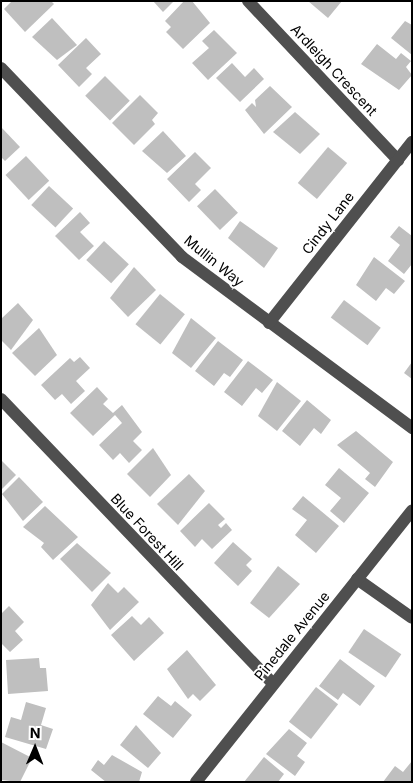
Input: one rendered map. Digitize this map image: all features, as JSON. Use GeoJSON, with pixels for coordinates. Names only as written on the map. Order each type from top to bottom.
{"type":"FeatureCollection","features":[{"type":"Feature","properties":{"kind":"street","name":"Ardleigh Crescent"},"geometry":{"type":"LineString","coordinates":[[248,1],[398,160]]}},
{"type":"Feature","properties":{"kind":"street","name":"Mullin Way"},"geometry":{"type":"LineString","coordinates":[[1,68],[182,257],[412,428]]}},
{"type":"Feature","properties":{"kind":"street","name":"Cindy Lane"},"geometry":{"type":"LineString","coordinates":[[269,323],[412,142]]}},
{"type":"Feature","properties":{"kind":"street","name":"Blue Forest Hill"},"geometry":{"type":"LineString","coordinates":[[1,399],[273,684]]}},
{"type":"Feature","properties":{"kind":"street","name":"Pinedale Avenue"},"geometry":{"type":"LineString","coordinates":[[196,782],[412,510]]}},
{"type":"Feature","properties":{"kind":"street"},"geometry":{"type":"LineString","coordinates":[[357,578],[412,618]]}},
{"type":"Feature","properties":{"kind":"building"},"geometry":{"type":"Polygon","coordinates":[[[12,1],[51,1],[54,4],[25,32],[4,9],[12,1]]]}},
{"type":"Feature","properties":{"kind":"building"},"geometry":{"type":"Polygon","coordinates":[[[153,1],[174,1],[163,12],[153,1]]]}},
{"type":"Feature","properties":{"kind":"building"},"geometry":{"type":"Polygon","coordinates":[[[184,1],[192,1],[210,23],[183,49],[166,32],[171,27],[165,21],[184,1]]]}},
{"type":"Feature","properties":{"kind":"building"},"geometry":{"type":"Polygon","coordinates":[[[308,1],[342,1],[328,18],[308,1]]]}},
{"type":"Feature","properties":{"kind":"building"},"geometry":{"type":"Polygon","coordinates":[[[52,18],[77,45],[57,60],[32,37],[52,18]]]}},
{"type":"Feature","properties":{"kind":"building"},"geometry":{"type":"Polygon","coordinates":[[[405,21],[412,25],[412,55],[391,38],[405,21]]]}},
{"type":"Feature","properties":{"kind":"building"},"geometry":{"type":"Polygon","coordinates":[[[214,30],[237,53],[208,80],[192,63],[209,48],[202,41],[214,30]]]}},
{"type":"Feature","properties":{"kind":"building"},"geometry":{"type":"Polygon","coordinates":[[[86,38],[101,54],[86,68],[92,74],[79,87],[58,65],[86,38]]]}},
{"type":"Feature","properties":{"kind":"building"},"geometry":{"type":"Polygon","coordinates":[[[377,44],[396,59],[401,53],[411,61],[406,67],[412,75],[399,90],[361,64],[377,44]]]}},
{"type":"Feature","properties":{"kind":"building"},"geometry":{"type":"Polygon","coordinates":[[[232,63],[245,77],[254,68],[264,79],[240,102],[216,78],[232,63]]]}},
{"type":"Feature","properties":{"kind":"building"},"geometry":{"type":"Polygon","coordinates":[[[105,76],[130,101],[110,121],[85,96],[105,76]]]}},
{"type":"Feature","properties":{"kind":"building"},"geometry":{"type":"Polygon","coordinates":[[[270,86],[292,107],[264,134],[245,110],[252,103],[256,107],[255,100],[270,86]]]}},
{"type":"Feature","properties":{"kind":"building"},"geometry":{"type":"Polygon","coordinates":[[[140,95],[158,113],[152,120],[155,124],[134,145],[112,123],[140,95]]]}},
{"type":"Feature","properties":{"kind":"building"},"geometry":{"type":"Polygon","coordinates":[[[295,112],[320,134],[300,154],[273,132],[295,112]]]}},
{"type":"Feature","properties":{"kind":"building"},"geometry":{"type":"Polygon","coordinates":[[[1,127],[20,147],[5,161],[1,157],[1,127]]]}},
{"type":"Feature","properties":{"kind":"building"},"geometry":{"type":"Polygon","coordinates":[[[163,131],[186,156],[167,173],[142,151],[163,131]]]}},
{"type":"Feature","properties":{"kind":"building"},"geometry":{"type":"Polygon","coordinates":[[[328,147],[347,163],[317,199],[298,183],[328,147]]]}},
{"type":"Feature","properties":{"kind":"building"},"geometry":{"type":"Polygon","coordinates":[[[195,152],[211,168],[195,184],[201,190],[189,202],[167,179],[195,152]]]}},
{"type":"Feature","properties":{"kind":"building"},"geometry":{"type":"Polygon","coordinates":[[[26,156],[49,181],[29,200],[6,175],[26,156]]]}},
{"type":"Feature","properties":{"kind":"building"},"geometry":{"type":"Polygon","coordinates":[[[49,186],[73,209],[55,228],[31,205],[49,186]]]}},
{"type":"Feature","properties":{"kind":"building"},"geometry":{"type":"Polygon","coordinates":[[[215,189],[238,213],[220,230],[197,206],[215,189]]]}},
{"type":"Feature","properties":{"kind":"building"},"geometry":{"type":"Polygon","coordinates":[[[80,212],[90,223],[80,232],[94,246],[79,260],[55,236],[80,212]]]}},
{"type":"Feature","properties":{"kind":"building"},"geometry":{"type":"Polygon","coordinates":[[[240,221],[278,248],[264,268],[228,238],[240,221]]]}},
{"type":"Feature","properties":{"kind":"building"},"geometry":{"type":"Polygon","coordinates":[[[399,226],[412,236],[412,264],[404,274],[388,261],[400,245],[390,237],[399,226]]]}},
{"type":"Feature","properties":{"kind":"building"},"geometry":{"type":"Polygon","coordinates":[[[104,241],[129,264],[111,283],[86,260],[104,241]]]}},
{"type":"Feature","properties":{"kind":"building"},"geometry":{"type":"Polygon","coordinates":[[[374,257],[405,281],[394,294],[386,288],[376,301],[356,285],[374,257]]]}},
{"type":"Feature","properties":{"kind":"building"},"geometry":{"type":"Polygon","coordinates":[[[134,267],[156,290],[128,317],[110,298],[134,267]]]}},
{"type":"Feature","properties":{"kind":"building"},"geometry":{"type":"Polygon","coordinates":[[[160,294],[185,314],[160,344],[135,324],[160,294]]]}},
{"type":"Feature","properties":{"kind":"building"},"geometry":{"type":"Polygon","coordinates":[[[344,300],[381,328],[367,345],[331,318],[344,300]]]}},
{"type":"Feature","properties":{"kind":"building"},"geometry":{"type":"Polygon","coordinates":[[[18,303],[33,320],[11,350],[1,340],[1,319],[18,303]]]}},
{"type":"Feature","properties":{"kind":"building"},"geometry":{"type":"Polygon","coordinates":[[[191,318],[216,338],[191,368],[172,353],[191,318]]]}},
{"type":"Feature","properties":{"kind":"building"},"geometry":{"type":"Polygon","coordinates":[[[39,328],[57,355],[35,376],[12,353],[39,328]]]}},
{"type":"Feature","properties":{"kind":"building"},"geometry":{"type":"Polygon","coordinates":[[[218,341],[243,360],[230,377],[224,373],[214,386],[195,371],[218,341]]]}},
{"type":"Feature","properties":{"kind":"building"},"geometry":{"type":"Polygon","coordinates":[[[80,357],[90,368],[76,381],[85,391],[71,404],[62,394],[55,400],[41,385],[70,358],[74,362],[80,357]]]}},
{"type":"Feature","properties":{"kind":"building"},"geometry":{"type":"Polygon","coordinates":[[[248,361],[273,380],[262,393],[256,388],[242,406],[224,392],[248,361]]]}},
{"type":"Feature","properties":{"kind":"building"},"geometry":{"type":"Polygon","coordinates":[[[412,362],[412,379],[404,373],[412,362]]]}},
{"type":"Feature","properties":{"kind":"building"},"geometry":{"type":"Polygon","coordinates":[[[277,382],[301,401],[277,431],[258,416],[277,382]]]}},
{"type":"Feature","properties":{"kind":"building"},"geometry":{"type":"Polygon","coordinates":[[[97,387],[108,399],[103,404],[113,413],[122,405],[142,432],[133,441],[142,450],[129,463],[120,453],[113,460],[99,445],[122,423],[115,415],[93,436],[70,413],[97,387]]]}},
{"type":"Feature","properties":{"kind":"building"},"geometry":{"type":"Polygon","coordinates":[[[307,400],[331,420],[321,434],[314,428],[300,446],[282,431],[307,400]]]}},
{"type":"Feature","properties":{"kind":"building"},"geometry":{"type":"Polygon","coordinates":[[[356,431],[393,462],[375,487],[365,479],[370,473],[337,445],[356,431]]]}},
{"type":"Feature","properties":{"kind":"building"},"geometry":{"type":"Polygon","coordinates":[[[153,448],[171,475],[150,497],[127,474],[153,448]]]}},
{"type":"Feature","properties":{"kind":"building"},"geometry":{"type":"Polygon","coordinates":[[[1,460],[16,475],[1,490],[1,460]]]}},
{"type":"Feature","properties":{"kind":"building"},"geometry":{"type":"Polygon","coordinates":[[[339,468],[369,493],[344,523],[330,511],[341,498],[325,485],[339,468]]]}},
{"type":"Feature","properties":{"kind":"building"},"geometry":{"type":"Polygon","coordinates":[[[189,474],[205,491],[178,525],[157,504],[189,474]]]}},
{"type":"Feature","properties":{"kind":"building"},"geometry":{"type":"Polygon","coordinates":[[[19,477],[43,502],[23,521],[2,494],[19,477]]]}},
{"type":"Feature","properties":{"kind":"building"},"geometry":{"type":"Polygon","coordinates":[[[303,496],[339,526],[316,553],[295,535],[307,520],[292,509],[303,496]]]}},
{"type":"Feature","properties":{"kind":"building"},"geometry":{"type":"Polygon","coordinates":[[[209,503],[225,519],[218,525],[221,528],[226,523],[232,530],[212,549],[202,539],[195,547],[180,531],[209,503]]]}},
{"type":"Feature","properties":{"kind":"building"},"geometry":{"type":"Polygon","coordinates":[[[45,506],[78,537],[53,560],[41,547],[44,543],[23,527],[45,506]]]}},
{"type":"Feature","properties":{"kind":"building"},"geometry":{"type":"Polygon","coordinates":[[[233,542],[252,559],[246,565],[252,571],[238,586],[214,563],[233,542]]]}},
{"type":"Feature","properties":{"kind":"building"},"geometry":{"type":"Polygon","coordinates":[[[77,543],[111,573],[92,592],[60,559],[77,543]]]}},
{"type":"Feature","properties":{"kind":"building"},"geometry":{"type":"Polygon","coordinates":[[[278,566],[300,584],[269,618],[250,603],[278,566]]]}},
{"type":"Feature","properties":{"kind":"building"},"geometry":{"type":"Polygon","coordinates":[[[108,583],[118,593],[124,587],[139,602],[110,630],[91,605],[108,583]]]}},
{"type":"Feature","properties":{"kind":"building"},"geometry":{"type":"Polygon","coordinates":[[[9,606],[24,622],[15,631],[23,640],[10,652],[1,643],[1,614],[9,606]]]}},
{"type":"Feature","properties":{"kind":"building"},"geometry":{"type":"Polygon","coordinates":[[[132,616],[141,625],[149,617],[164,633],[134,661],[111,635],[132,616]]]}},
{"type":"Feature","properties":{"kind":"building"},"geometry":{"type":"Polygon","coordinates":[[[364,629],[401,654],[386,677],[348,652],[364,629]]]}},
{"type":"Feature","properties":{"kind":"building"},"geometry":{"type":"Polygon","coordinates":[[[187,650],[216,685],[200,701],[193,694],[188,699],[167,669],[187,650]]]}},
{"type":"Feature","properties":{"kind":"building"},"geometry":{"type":"Polygon","coordinates":[[[39,658],[40,668],[46,668],[48,691],[8,694],[6,660],[39,658]]]}},
{"type":"Feature","properties":{"kind":"building"},"geometry":{"type":"Polygon","coordinates":[[[340,659],[375,686],[360,706],[343,693],[338,700],[319,686],[340,659]]]}},
{"type":"Feature","properties":{"kind":"building"},"geometry":{"type":"Polygon","coordinates":[[[316,687],[338,704],[311,739],[289,722],[316,687]]]}},
{"type":"Feature","properties":{"kind":"building"},"geometry":{"type":"Polygon","coordinates":[[[158,696],[171,706],[175,701],[192,715],[173,738],[143,714],[158,696]]]}},
{"type":"Feature","properties":{"kind":"building"},"geometry":{"type":"Polygon","coordinates":[[[26,702],[46,708],[41,725],[53,729],[46,749],[5,737],[11,717],[21,720],[26,702]]]}},
{"type":"Feature","properties":{"kind":"building"},"geometry":{"type":"Polygon","coordinates":[[[136,725],[161,753],[148,768],[120,745],[136,725]]]}},
{"type":"Feature","properties":{"kind":"building"},"geometry":{"type":"Polygon","coordinates":[[[289,729],[307,743],[297,756],[305,762],[295,776],[266,754],[289,729]]]}},
{"type":"Feature","properties":{"kind":"building"},"geometry":{"type":"Polygon","coordinates":[[[1,742],[32,758],[20,782],[1,780],[1,742]]]}},
{"type":"Feature","properties":{"kind":"building"},"geometry":{"type":"Polygon","coordinates":[[[112,755],[142,772],[139,782],[106,782],[91,770],[98,760],[104,765],[112,755]]]}},
{"type":"Feature","properties":{"kind":"building"},"geometry":{"type":"Polygon","coordinates":[[[264,757],[284,774],[278,782],[244,782],[264,757]]]}},
{"type":"Feature","properties":{"kind":"building"},"geometry":{"type":"Polygon","coordinates":[[[412,761],[412,782],[383,782],[395,766],[403,772],[412,761]]]}}]}
